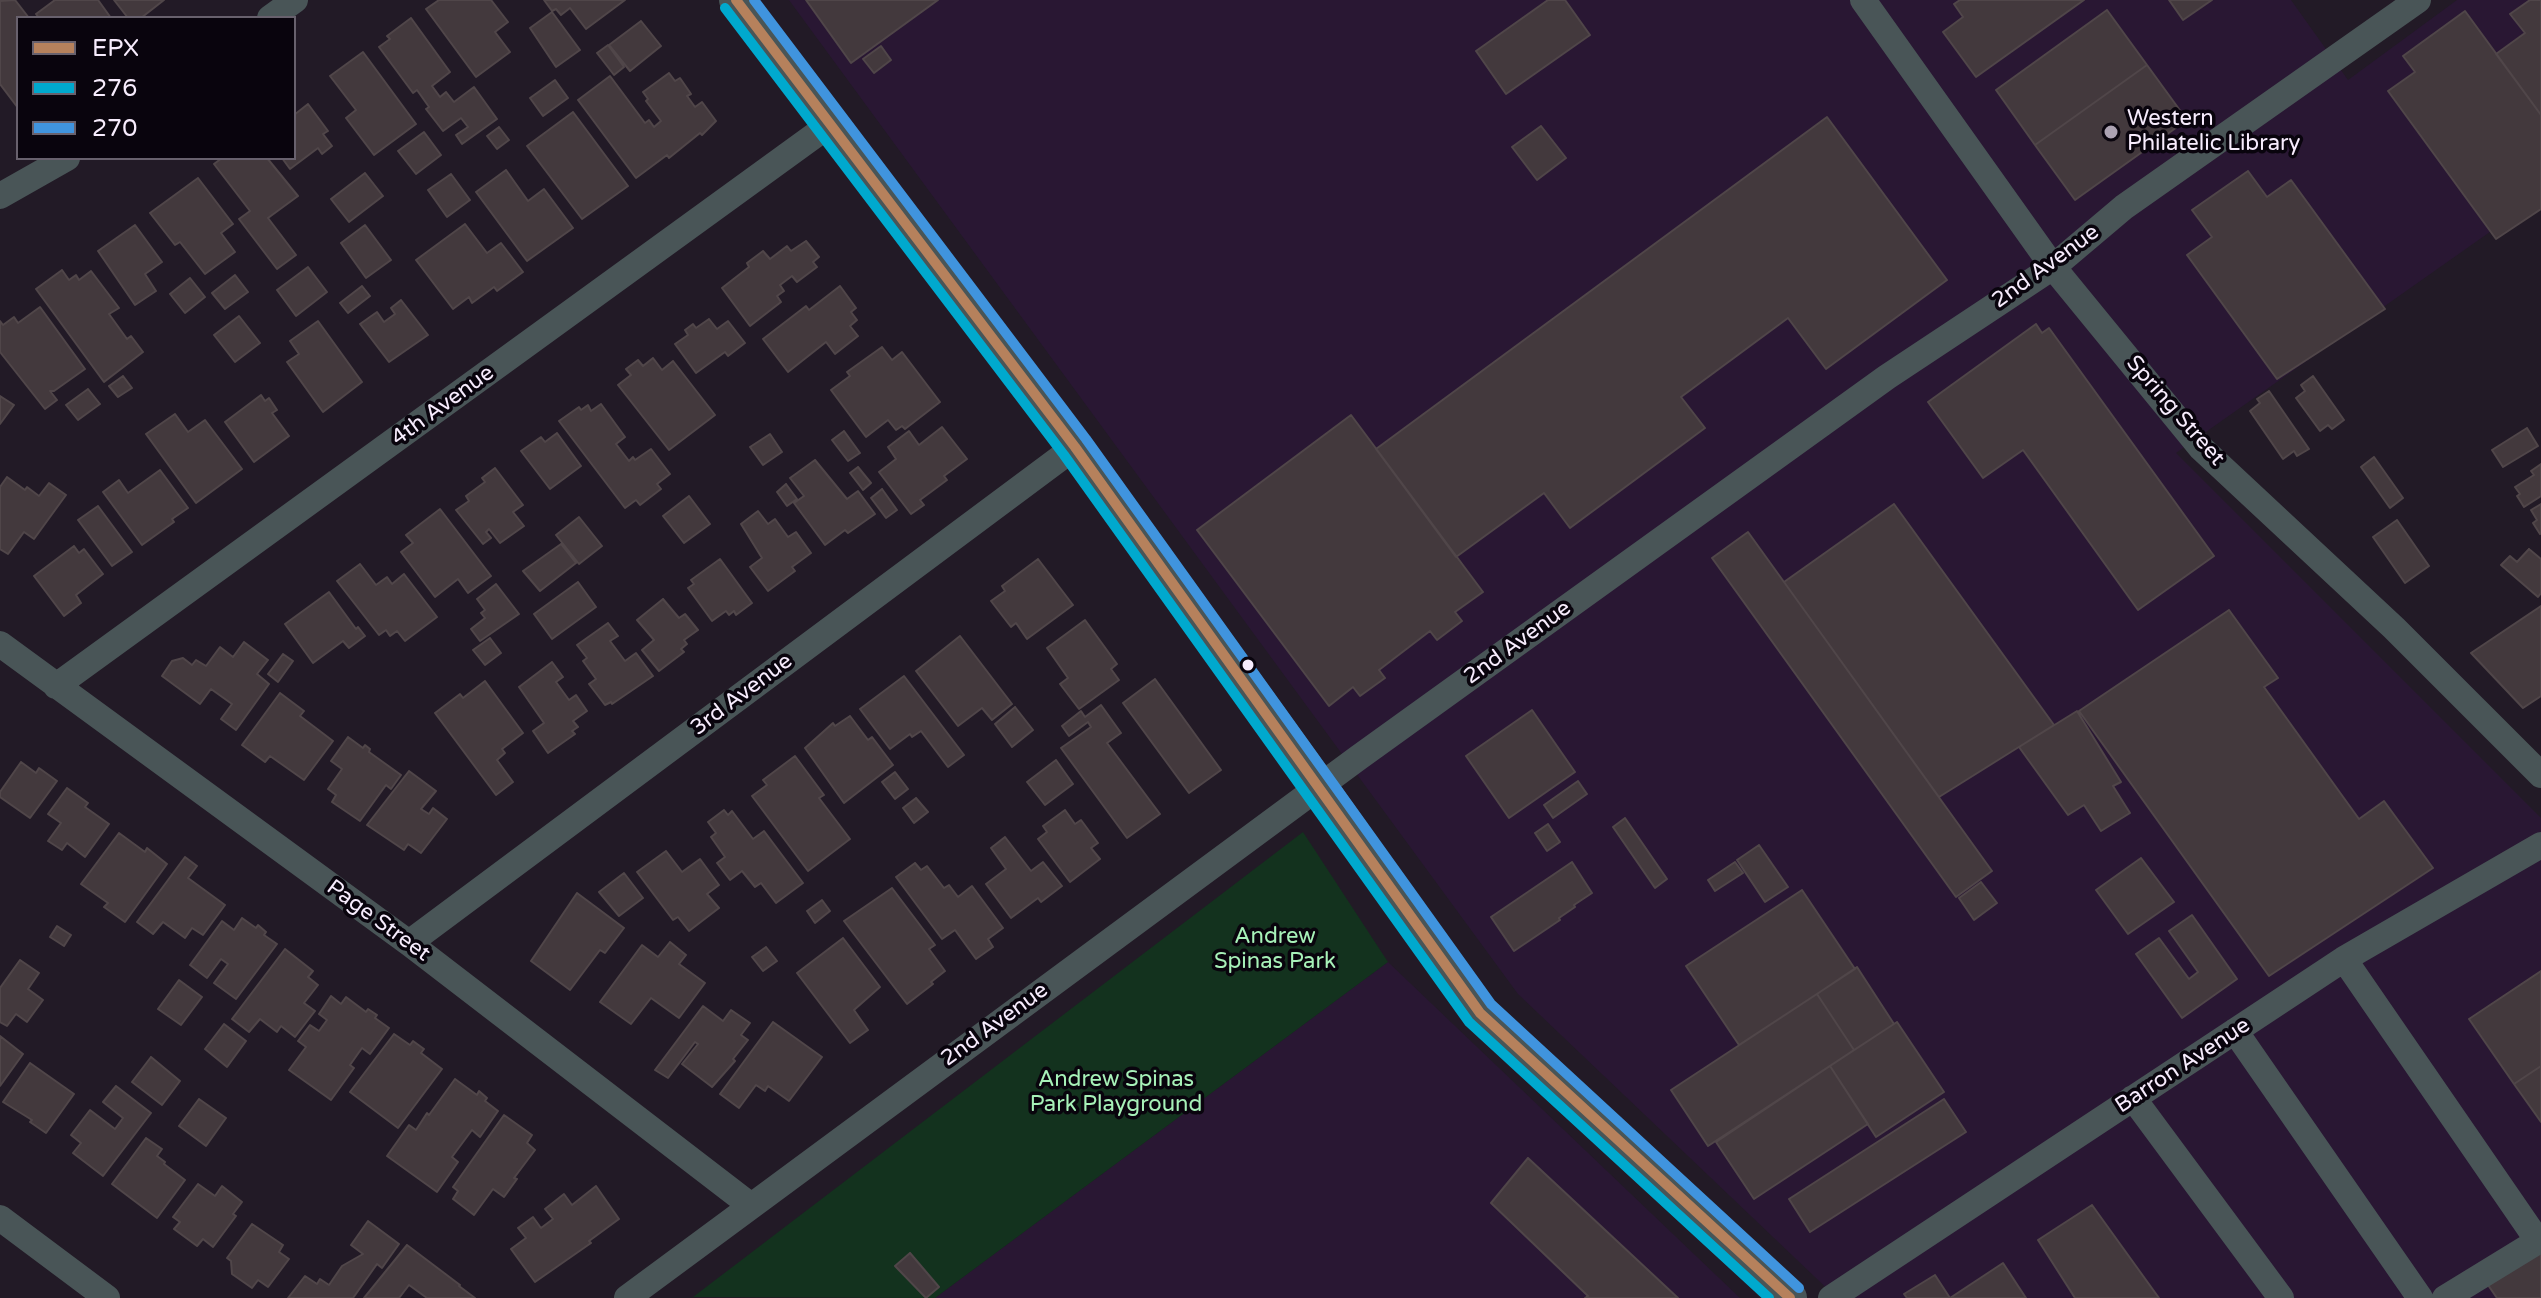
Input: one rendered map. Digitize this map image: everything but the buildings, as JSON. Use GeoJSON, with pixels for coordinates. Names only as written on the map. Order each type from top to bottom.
{"type":"FeatureCollection","features":[{"type":"Feature","properties":{"kind":"street"},"geometry":{"type":"LineString","coordinates":[[273,16],[295,0]]}},
{"type":"Feature","properties":{"kind":"street"},"geometry":{"type":"LineString","coordinates":[[736,0],[1075,447],[1480,1013],[1790,1298]]}},
{"type":"Feature","properties":{"kind":"street","name":"Spring Street"},"geometry":{"type":"LineString","coordinates":[[1863,0],[2053,267],[2201,448],[2394,628],[2541,775]]}},
{"type":"Feature","properties":{"kind":"street","name":"2nd Avenue"},"geometry":{"type":"LineString","coordinates":[[627,1298],[1320,786],[1887,377],[2053,267],[2124,207],[2418,0]]}},
{"type":"Feature","properties":{"kind":"street","name":"4th Avenue"},"geometry":{"type":"LineString","coordinates":[[56,686],[829,125]]}},
{"type":"Feature","properties":{"kind":"street"},"geometry":{"type":"LineString","coordinates":[[0,196],[63,160]]}},
{"type":"Feature","properties":{"kind":"street","name":"3rd Avenue"},"geometry":{"type":"LineString","coordinates":[[409,943],[1075,447]]}},
{"type":"Feature","properties":{"kind":"street","name":"Page Street"},"geometry":{"type":"LineString","coordinates":[[0,644],[409,943],[750,1205]]}},
{"type":"Feature","properties":{"kind":"street","name":"Barron Avenue"},"geometry":{"type":"LineString","coordinates":[[1831,1298],[2344,959],[2541,845]]}},
{"type":"Feature","properties":{"kind":"street"},"geometry":{"type":"LineString","coordinates":[[2344,959],[2538,1241],[2445,1298]]}},
{"type":"Feature","properties":{"kind":"street"},"geometry":{"type":"LineString","coordinates":[[2235,1031],[2420,1298]]}},
{"type":"Feature","properties":{"kind":"street"},"geometry":{"type":"LineString","coordinates":[[2133,1098],[2281,1298]]}},
{"type":"Feature","properties":{"kind":"street"},"geometry":{"type":"LineString","coordinates":[[0,1218],[107,1298]]}},
{"type":"Feature","properties":{"kind":"shaded area"},"geometry":{"type":"Polygon","coordinates":[[[789,0],[2291,0],[2348,80],[2457,0],[2541,0],[2541,196],[2176,453],[2541,818],[2541,1298],[1837,1298],[1518,994],[789,0]]]}},
{"type":"Feature","properties":{"kind":"shaded area"},"geometry":{"type":"Polygon","coordinates":[[[1388,962],[1740,1298],[935,1298],[1388,962]]]}},
{"type":"Feature","properties":{"kind":"green space","name":"Andrew Spinas Park"},"geometry":{"type":"Polygon","coordinates":[[[1303,832],[1388,962],[935,1298],[693,1297],[1303,832]]]}},
{"type":"Feature","properties":{"kind":"transit line","name":"EPX"},"geometry":{"type":"LineString","coordinates":[[736,0],[1075,447],[1480,1013],[1790,1298]]}},
{"type":"Feature","properties":{"kind":"transit line","name":"270"},"geometry":{"type":"LineString","coordinates":[[754,0],[1086,439],[1491,1004],[1799,1288]]}},
{"type":"Feature","properties":{"kind":"transit line","name":"276"},"geometry":{"type":"LineString","coordinates":[[725,8],[1064,455],[1469,1022],[1769,1298]]}},
{"type":"Feature","properties":{"kind":"place","name":"Western Philatelic Library"},"geometry":{"type":"Point","coordinates":[2111,132]}},
{"type":"Feature","properties":{"kind":"park label","name":"Andrew Spinas Park Playground"},"geometry":{"type":"Point","coordinates":[1116,1092]}}]}
